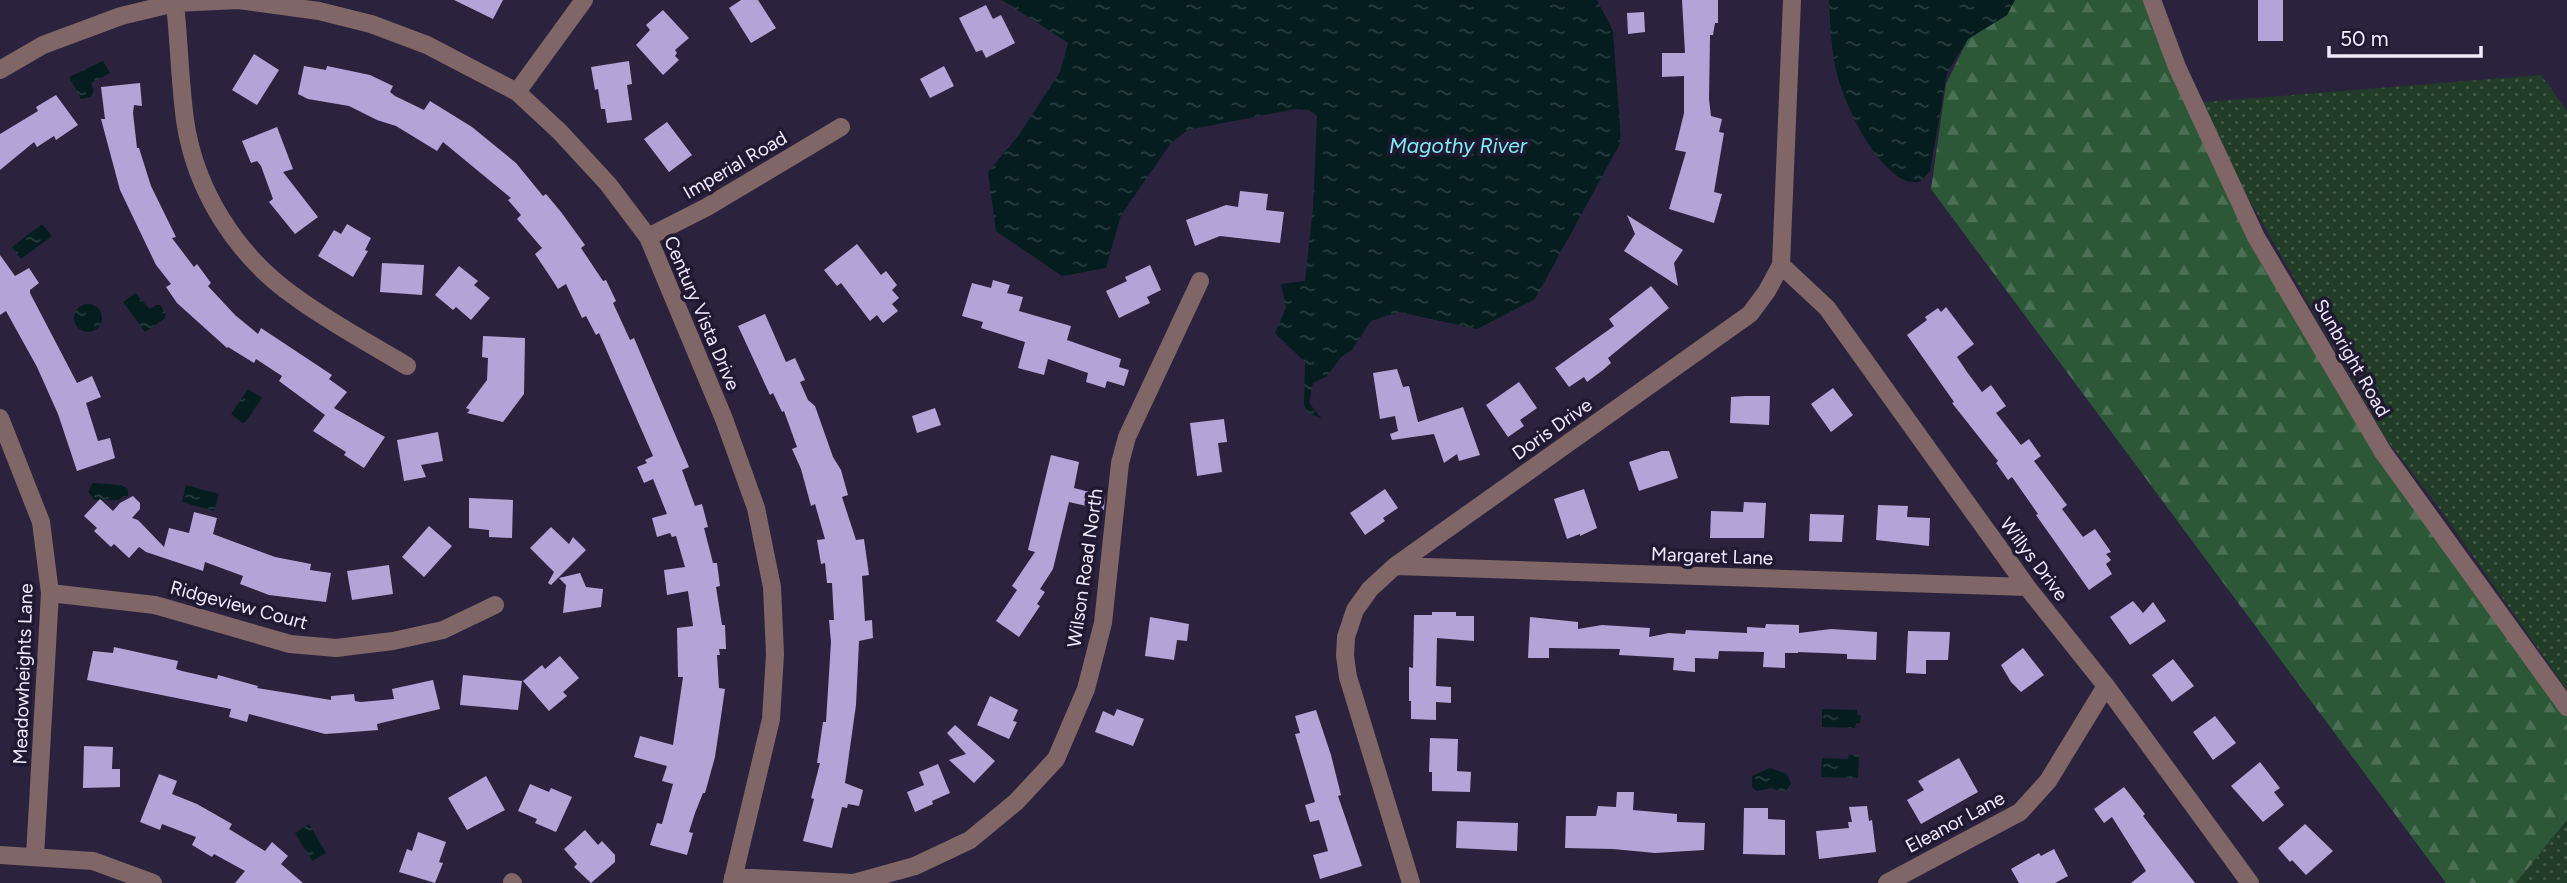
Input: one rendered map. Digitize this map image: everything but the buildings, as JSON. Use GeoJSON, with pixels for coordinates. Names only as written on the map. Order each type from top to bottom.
{"type":"FeatureCollection","features":[{"type":"Feature","properties":{"kind":"street","name":"Century Vista Drive"},"geometry":{"type":"LineString","coordinates":[[0,70],[43,45],[121,16],[175,4],[239,0],[319,11],[371,24],[427,45],[517,92],[560,132],[608,184],[648,237],[724,419],[756,508],[772,587],[775,654],[771,719],[732,880]]}},
{"type":"Feature","properties":{"kind":"street"},"geometry":{"type":"LineString","coordinates":[[517,92],[584,0]]}},
{"type":"Feature","properties":{"kind":"street","name":"Doris Drive"},"geometry":{"type":"LineString","coordinates":[[1411,883],[1348,677],[1346,637],[1355,610],[1370,589],[1395,566],[1750,314],[1767,291],[1781,265],[1792,0]]}},
{"type":"Feature","properties":{"kind":"street","name":"Sunbright Road"},"geometry":{"type":"LineString","coordinates":[[2152,0],[2177,67],[2256,237],[2383,452],[2567,707]]}},
{"type":"Feature","properties":{"kind":"street"},"geometry":{"type":"LineString","coordinates":[[175,4],[186,122],[198,172],[221,221],[252,260],[293,296],[407,366]]}},
{"type":"Feature","properties":{"kind":"street","name":"Imperial Road"},"geometry":{"type":"LineString","coordinates":[[648,237],[707,207],[841,127]]}},
{"type":"Feature","properties":{"kind":"street","name":"Willys Drive"},"geometry":{"type":"LineString","coordinates":[[1781,265],[1828,309],[2027,587],[2106,686],[2250,883]]}},
{"type":"Feature","properties":{"kind":"street","name":"Wilson Road North"},"geometry":{"type":"LineString","coordinates":[[732,880],[854,883],[915,866],[970,840],[1016,802],[1056,759],[1086,689],[1103,623],[1119,463],[1127,436],[1200,281]]}},
{"type":"Feature","properties":{"kind":"street","name":"Meadowheights Lane"},"geometry":{"type":"LineString","coordinates":[[0,418],[41,522],[50,593],[35,856]]}},
{"type":"Feature","properties":{"kind":"street","name":"Margaret Lane"},"geometry":{"type":"LineString","coordinates":[[1395,566],[2027,587]]}},
{"type":"Feature","properties":{"kind":"street","name":"Ridgeview Court"},"geometry":{"type":"LineString","coordinates":[[50,593],[155,605],[290,644],[336,648],[393,641],[443,630],[495,605]]}},
{"type":"Feature","properties":{"kind":"street","name":"Eleanor Lane"},"geometry":{"type":"LineString","coordinates":[[1887,883],[2020,812],[2048,781],[2106,686]]}},
{"type":"Feature","properties":{"kind":"street"},"geometry":{"type":"LineString","coordinates":[[0,855],[93,861],[153,883]]}},
{"type":"Feature","properties":{"kind":"street"},"geometry":{"type":"LineString","coordinates":[[1411,883],[1419,883]]}},
{"type":"Feature","properties":{"kind":"green space"},"geometry":{"type":"Polygon","coordinates":[[[2015,0],[2152,0],[2257,237],[2383,452],[2567,716],[2567,820],[2516,883],[2446,883],[1931,189],[1946,84],[1968,39],[2007,15],[2015,0]]]}},
{"type":"Feature","properties":{"kind":"green space"},"geometry":{"type":"Polygon","coordinates":[[[2541,75],[2567,111],[2567,690],[2438,506],[2386,439],[2194,103],[2541,75]]]}},
{"type":"Feature","properties":{"kind":"green space"},"geometry":{"type":"Polygon","coordinates":[[[2567,821],[2567,883],[2516,883],[2567,821]]]}},
{"type":"Feature","properties":{"kind":"water","name":"Magothy River"},"geometry":{"type":"Polygon","coordinates":[[[1002,0],[1597,0],[1613,31],[1621,142],[1535,299],[1477,329],[1399,312],[1371,321],[1352,350],[1341,357],[1327,376],[1313,383],[1309,403],[1322,419],[1307,412],[1304,404],[1305,362],[1275,333],[1286,308],[1281,284],[1305,281],[1313,208],[1317,116],[1309,110],[1295,109],[1188,130],[1171,143],[1121,215],[1106,268],[1062,276],[996,231],[988,172],[1018,136],[1060,72],[1068,43],[1002,0]]]}},
{"type":"Feature","properties":{"kind":"water"},"geometry":{"type":"Polygon","coordinates":[[[1829,0],[2015,0],[2007,15],[1968,39],[1947,73],[1930,171],[1920,182],[1906,181],[1892,172],[1870,146],[1851,112],[1835,65],[1829,0]]]}},
{"type":"Feature","properties":{"kind":"water"},"geometry":{"type":"Polygon","coordinates":[[[103,61],[110,73],[91,83],[94,90],[91,97],[81,99],[69,77],[103,61]]]}},
{"type":"Feature","properties":{"kind":"water"},"geometry":{"type":"Polygon","coordinates":[[[42,224],[52,236],[21,259],[12,247],[42,224]]]}},
{"type":"Feature","properties":{"kind":"water"},"geometry":{"type":"Polygon","coordinates":[[[135,293],[150,309],[160,305],[166,314],[164,319],[145,332],[123,302],[135,293]]]}},
{"type":"Feature","properties":{"kind":"water"},"geometry":{"type":"Polygon","coordinates":[[[88,304],[98,308],[102,318],[98,328],[88,332],[78,328],[74,318],[78,308],[88,304]]]}},
{"type":"Feature","properties":{"kind":"water"},"geometry":{"type":"Polygon","coordinates":[[[248,389],[262,398],[244,424],[231,414],[248,389]]]}},
{"type":"Feature","properties":{"kind":"water"},"geometry":{"type":"Polygon","coordinates":[[[93,483],[121,485],[128,489],[128,496],[119,500],[95,500],[88,492],[93,483]]]}},
{"type":"Feature","properties":{"kind":"water"},"geometry":{"type":"Polygon","coordinates":[[[186,485],[219,494],[214,511],[182,502],[186,485]]]}},
{"type":"Feature","properties":{"kind":"water"},"geometry":{"type":"Polygon","coordinates":[[[1822,709],[1857,710],[1857,715],[1861,715],[1860,723],[1856,723],[1855,728],[1822,727],[1822,709]]]}},
{"type":"Feature","properties":{"kind":"water"},"geometry":{"type":"Polygon","coordinates":[[[1849,755],[1859,755],[1858,778],[1821,777],[1822,758],[1848,759],[1849,755]]]}},
{"type":"Feature","properties":{"kind":"water"},"geometry":{"type":"Polygon","coordinates":[[[1770,768],[1787,774],[1791,784],[1785,792],[1771,788],[1757,791],[1752,787],[1752,776],[1770,768]]]}},
{"type":"Feature","properties":{"kind":"water"},"geometry":{"type":"Polygon","coordinates":[[[309,824],[326,853],[312,861],[295,833],[309,824]]]}}]}
